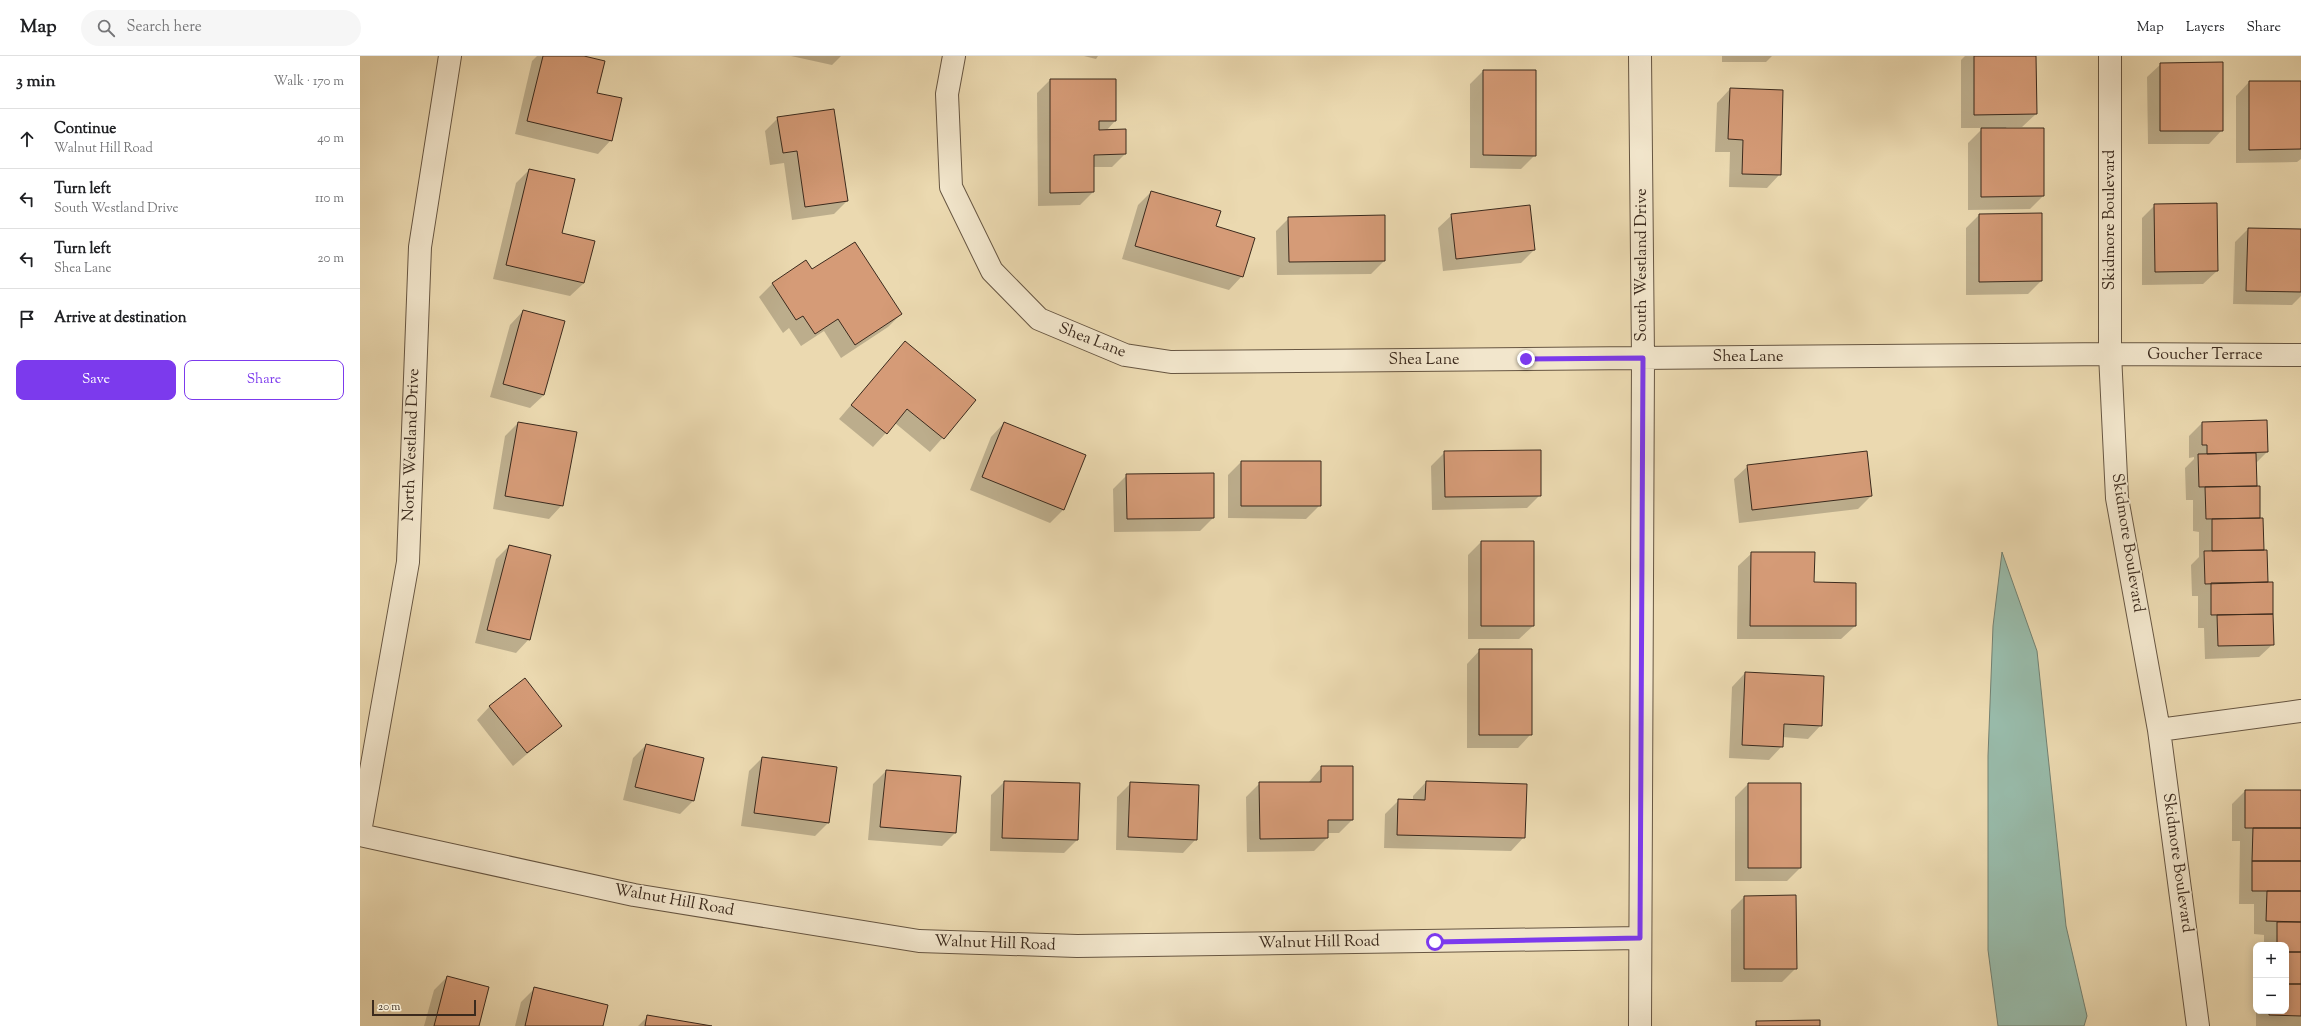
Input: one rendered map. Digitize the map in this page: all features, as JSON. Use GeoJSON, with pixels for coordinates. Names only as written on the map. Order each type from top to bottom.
{"type":"FeatureCollection","features":[{"type":"Feature","properties":{"kind":"street","name":"North Westland Drive"},"geometry":{"type":"LineString","coordinates":[[360,832],[408,562],[420,248],[450,56]]}},
{"type":"Feature","properties":{"kind":"street","name":"Shea Lane"},"geometry":{"type":"LineString","coordinates":[[954,56],[947,94],[951,187],[992,271],[1039,320],[1125,355],[1171,362],[2110,354]]}},
{"type":"Feature","properties":{"kind":"street","name":"South Westland Drive"},"geometry":{"type":"LineString","coordinates":[[1640,56],[1643,358],[1640,1026]]}},
{"type":"Feature","properties":{"kind":"street","name":"Skidmore Boulevard"},"geometry":{"type":"LineString","coordinates":[[2110,56],[2110,354],[2117,498],[2159,730],[2198,1026]]}},
{"type":"Feature","properties":{"kind":"street","name":"Goucher Terrace"},"geometry":{"type":"LineString","coordinates":[[2110,354],[2301,355]]}},
{"type":"Feature","properties":{"kind":"street"},"geometry":{"type":"LineString","coordinates":[[2159,730],[2301,711]]}},
{"type":"Feature","properties":{"kind":"street","name":"Walnut Hill Road"},"geometry":{"type":"LineString","coordinates":[[360,835],[634,895],[918,941],[1077,946],[1640,938]]}},
{"type":"Feature","properties":{"kind":"shaded area"},"geometry":{"type":"Polygon","coordinates":[[[2002,552],[2037,651],[2066,926],[2087,1016],[2084,1026],[1998,1026],[1988,950],[1988,756],[1993,626],[2002,552]]]}},
{"type":"Feature","properties":{"kind":"building"},"geometry":{"type":"Polygon","coordinates":[[[543,56],[584,56],[605,61],[597,93],[622,98],[612,141],[527,121],[543,56]]]}},
{"type":"Feature","properties":{"kind":"building"},"geometry":{"type":"Polygon","coordinates":[[[1974,56],[2036,56],[2037,114],[1974,115],[1974,56]]]}},
{"type":"Feature","properties":{"kind":"building"},"geometry":{"type":"Polygon","coordinates":[[[2223,62],[2223,131],[2160,131],[2160,63],[2223,62]]]}},
{"type":"Feature","properties":{"kind":"building"},"geometry":{"type":"Polygon","coordinates":[[[1483,70],[1536,70],[1536,156],[1483,155],[1483,70]]]}},
{"type":"Feature","properties":{"kind":"building"},"geometry":{"type":"Polygon","coordinates":[[[1050,79],[1116,79],[1116,121],[1099,121],[1099,130],[1126,129],[1126,154],[1094,155],[1094,192],[1050,193],[1050,79]]]}},
{"type":"Feature","properties":{"kind":"building"},"geometry":{"type":"Polygon","coordinates":[[[2249,81],[2301,81],[2301,149],[2249,150],[2249,81]]]}},
{"type":"Feature","properties":{"kind":"building"},"geometry":{"type":"Polygon","coordinates":[[[1730,88],[1783,90],[1781,175],[1742,174],[1743,140],[1728,139],[1730,88]]]}},
{"type":"Feature","properties":{"kind":"building"},"geometry":{"type":"Polygon","coordinates":[[[834,109],[848,201],[805,207],[797,151],[783,153],[777,117],[834,109]]]}},
{"type":"Feature","properties":{"kind":"building"},"geometry":{"type":"Polygon","coordinates":[[[1981,128],[2044,128],[2044,196],[1981,197],[1981,128]]]}},
{"type":"Feature","properties":{"kind":"building"},"geometry":{"type":"Polygon","coordinates":[[[529,169],[575,179],[562,233],[595,241],[584,283],[506,265],[529,169]]]}},
{"type":"Feature","properties":{"kind":"building"},"geometry":{"type":"Polygon","coordinates":[[[1151,191],[1221,211],[1216,226],[1255,238],[1243,277],[1135,246],[1151,191]]]}},
{"type":"Feature","properties":{"kind":"building"},"geometry":{"type":"Polygon","coordinates":[[[2217,203],[2218,271],[2155,272],[2154,204],[2217,203]]]}},
{"type":"Feature","properties":{"kind":"building"},"geometry":{"type":"Polygon","coordinates":[[[1530,205],[1535,250],[1456,259],[1451,214],[1530,205]]]}},
{"type":"Feature","properties":{"kind":"building"},"geometry":{"type":"Polygon","coordinates":[[[2042,213],[2042,281],[1979,282],[1979,214],[2042,213]]]}},
{"type":"Feature","properties":{"kind":"building"},"geometry":{"type":"Polygon","coordinates":[[[1385,215],[1385,261],[1289,262],[1288,217],[1385,215]]]}},
{"type":"Feature","properties":{"kind":"building"},"geometry":{"type":"Polygon","coordinates":[[[2248,228],[2301,229],[2301,292],[2246,291],[2248,228]]]}},
{"type":"Feature","properties":{"kind":"building"},"geometry":{"type":"Polygon","coordinates":[[[855,242],[902,314],[855,345],[838,319],[815,334],[803,316],[796,320],[772,283],[806,260],[812,269],[855,242]]]}},
{"type":"Feature","properties":{"kind":"building"},"geometry":{"type":"Polygon","coordinates":[[[523,310],[565,321],[544,395],[503,384],[523,310]]]}},
{"type":"Feature","properties":{"kind":"building"},"geometry":{"type":"Polygon","coordinates":[[[905,341],[976,400],[944,439],[907,409],[887,434],[851,405],[905,341]]]}},
{"type":"Feature","properties":{"kind":"building"},"geometry":{"type":"Polygon","coordinates":[[[2267,420],[2268,452],[2207,454],[2207,445],[2202,445],[2202,422],[2267,420]]]}},
{"type":"Feature","properties":{"kind":"building"},"geometry":{"type":"Polygon","coordinates":[[[518,422],[577,432],[563,506],[505,496],[518,422]]]}},
{"type":"Feature","properties":{"kind":"building"},"geometry":{"type":"Polygon","coordinates":[[[1004,422],[1086,455],[1064,510],[982,477],[1004,422]]]}},
{"type":"Feature","properties":{"kind":"building"},"geometry":{"type":"Polygon","coordinates":[[[1541,450],[1541,496],[1445,497],[1444,451],[1541,450]]]}},
{"type":"Feature","properties":{"kind":"building"},"geometry":{"type":"Polygon","coordinates":[[[1867,451],[1872,496],[1752,510],[1747,465],[1867,451]]]}},
{"type":"Feature","properties":{"kind":"building"},"geometry":{"type":"Polygon","coordinates":[[[2256,453],[2257,486],[2199,487],[2198,454],[2256,453]]]}},
{"type":"Feature","properties":{"kind":"building"},"geometry":{"type":"Polygon","coordinates":[[[1241,461],[1321,461],[1321,506],[1241,506],[1241,461]]]}},
{"type":"Feature","properties":{"kind":"building"},"geometry":{"type":"Polygon","coordinates":[[[1214,473],[1214,518],[1127,519],[1126,474],[1214,473]]]}},
{"type":"Feature","properties":{"kind":"building"},"geometry":{"type":"Polygon","coordinates":[[[2260,486],[2260,518],[2206,519],[2205,487],[2260,486]]]}},
{"type":"Feature","properties":{"kind":"building"},"geometry":{"type":"Polygon","coordinates":[[[2263,518],[2264,550],[2212,551],[2212,519],[2263,518]]]}},
{"type":"Feature","properties":{"kind":"building"},"geometry":{"type":"Polygon","coordinates":[[[1481,541],[1534,541],[1534,626],[1481,626],[1481,541]]]}},
{"type":"Feature","properties":{"kind":"building"},"geometry":{"type":"Polygon","coordinates":[[[509,545],[551,555],[530,640],[487,630],[509,545]]]}},
{"type":"Feature","properties":{"kind":"building"},"geometry":{"type":"Polygon","coordinates":[[[2267,550],[2268,582],[2205,584],[2204,551],[2267,550]]]}},
{"type":"Feature","properties":{"kind":"building"},"geometry":{"type":"Polygon","coordinates":[[[1751,552],[1815,552],[1814,582],[1856,583],[1856,626],[1750,626],[1751,552]]]}},
{"type":"Feature","properties":{"kind":"building"},"geometry":{"type":"Polygon","coordinates":[[[2273,582],[2273,614],[2211,615],[2211,583],[2273,582]]]}},
{"type":"Feature","properties":{"kind":"building"},"geometry":{"type":"Polygon","coordinates":[[[2273,614],[2274,645],[2218,646],[2217,615],[2273,614]]]}},
{"type":"Feature","properties":{"kind":"building"},"geometry":{"type":"Polygon","coordinates":[[[1479,649],[1532,649],[1532,735],[1479,735],[1479,649]]]}},
{"type":"Feature","properties":{"kind":"building"},"geometry":{"type":"Polygon","coordinates":[[[1745,672],[1824,676],[1822,726],[1784,724],[1783,747],[1742,745],[1745,672]]]}},
{"type":"Feature","properties":{"kind":"building"},"geometry":{"type":"Polygon","coordinates":[[[525,678],[562,726],[527,753],[489,706],[525,678]]]}},
{"type":"Feature","properties":{"kind":"building"},"geometry":{"type":"Polygon","coordinates":[[[646,744],[704,758],[694,801],[635,787],[646,744]]]}},
{"type":"Feature","properties":{"kind":"building"},"geometry":{"type":"Polygon","coordinates":[[[762,757],[837,767],[829,823],[754,813],[762,757]]]}},
{"type":"Feature","properties":{"kind":"building"},"geometry":{"type":"Polygon","coordinates":[[[1321,766],[1353,766],[1353,820],[1328,820],[1328,838],[1260,839],[1259,782],[1321,782],[1321,766]]]}},
{"type":"Feature","properties":{"kind":"building"},"geometry":{"type":"Polygon","coordinates":[[[886,770],[961,776],[956,833],[880,827],[886,770]]]}},
{"type":"Feature","properties":{"kind":"building"},"geometry":{"type":"Polygon","coordinates":[[[1004,781],[1080,783],[1078,840],[1002,838],[1004,781]]]}},
{"type":"Feature","properties":{"kind":"building"},"geometry":{"type":"Polygon","coordinates":[[[1426,781],[1527,784],[1525,838],[1397,835],[1398,799],[1425,800],[1426,781]]]}},
{"type":"Feature","properties":{"kind":"building"},"geometry":{"type":"Polygon","coordinates":[[[1130,782],[1199,785],[1197,840],[1128,837],[1130,782]]]}},
{"type":"Feature","properties":{"kind":"building"},"geometry":{"type":"Polygon","coordinates":[[[1748,783],[1801,783],[1801,868],[1748,868],[1748,783]]]}},
{"type":"Feature","properties":{"kind":"building"},"geometry":{"type":"Polygon","coordinates":[[[2245,790],[2301,790],[2301,828],[2245,828],[2245,790]]]}},
{"type":"Feature","properties":{"kind":"building"},"geometry":{"type":"Polygon","coordinates":[[[2253,828],[2301,828],[2301,861],[2252,861],[2253,828]]]}},
{"type":"Feature","properties":{"kind":"building"},"geometry":{"type":"Polygon","coordinates":[[[2252,861],[2301,861],[2301,891],[2252,891],[2252,861]]]}},
{"type":"Feature","properties":{"kind":"building"},"geometry":{"type":"Polygon","coordinates":[[[2267,891],[2301,891],[2301,922],[2266,921],[2267,891]]]}},
{"type":"Feature","properties":{"kind":"building"},"geometry":{"type":"Polygon","coordinates":[[[1796,895],[1797,969],[1744,969],[1744,896],[1796,895]]]}},
{"type":"Feature","properties":{"kind":"building"},"geometry":{"type":"Polygon","coordinates":[[[2277,922],[2301,922],[2301,952],[2289,952],[2289,942],[2277,942],[2277,922]]]}},
{"type":"Feature","properties":{"kind":"building"},"geometry":{"type":"Polygon","coordinates":[[[2289,952],[2301,952],[2301,984],[2289,984],[2289,952]]]}},
{"type":"Feature","properties":{"kind":"building"},"geometry":{"type":"Polygon","coordinates":[[[447,976],[489,987],[479,1026],[434,1026],[447,976]]]}},
{"type":"Feature","properties":{"kind":"building"},"geometry":{"type":"Polygon","coordinates":[[[2289,984],[2301,984],[2301,1016],[2269,1015],[2289,1014],[2289,984]]]}},
{"type":"Feature","properties":{"kind":"building"},"geometry":{"type":"Polygon","coordinates":[[[534,987],[608,1005],[603,1026],[525,1026],[534,987]]]}},
{"type":"Feature","properties":{"kind":"building"},"geometry":{"type":"Polygon","coordinates":[[[647,1015],[712,1026],[645,1026],[647,1015]]]}},
{"type":"Feature","properties":{"kind":"building"},"geometry":{"type":"Polygon","coordinates":[[[1820,1020],[1820,1026],[1756,1026],[1756,1021],[1820,1020]]]}},
{"type":"Feature","properties":{"kind":"route"},"geometry":{"type":"LineString","coordinates":[[1435,942],[1640,938],[1643,358],[1526,359]]}}]}
